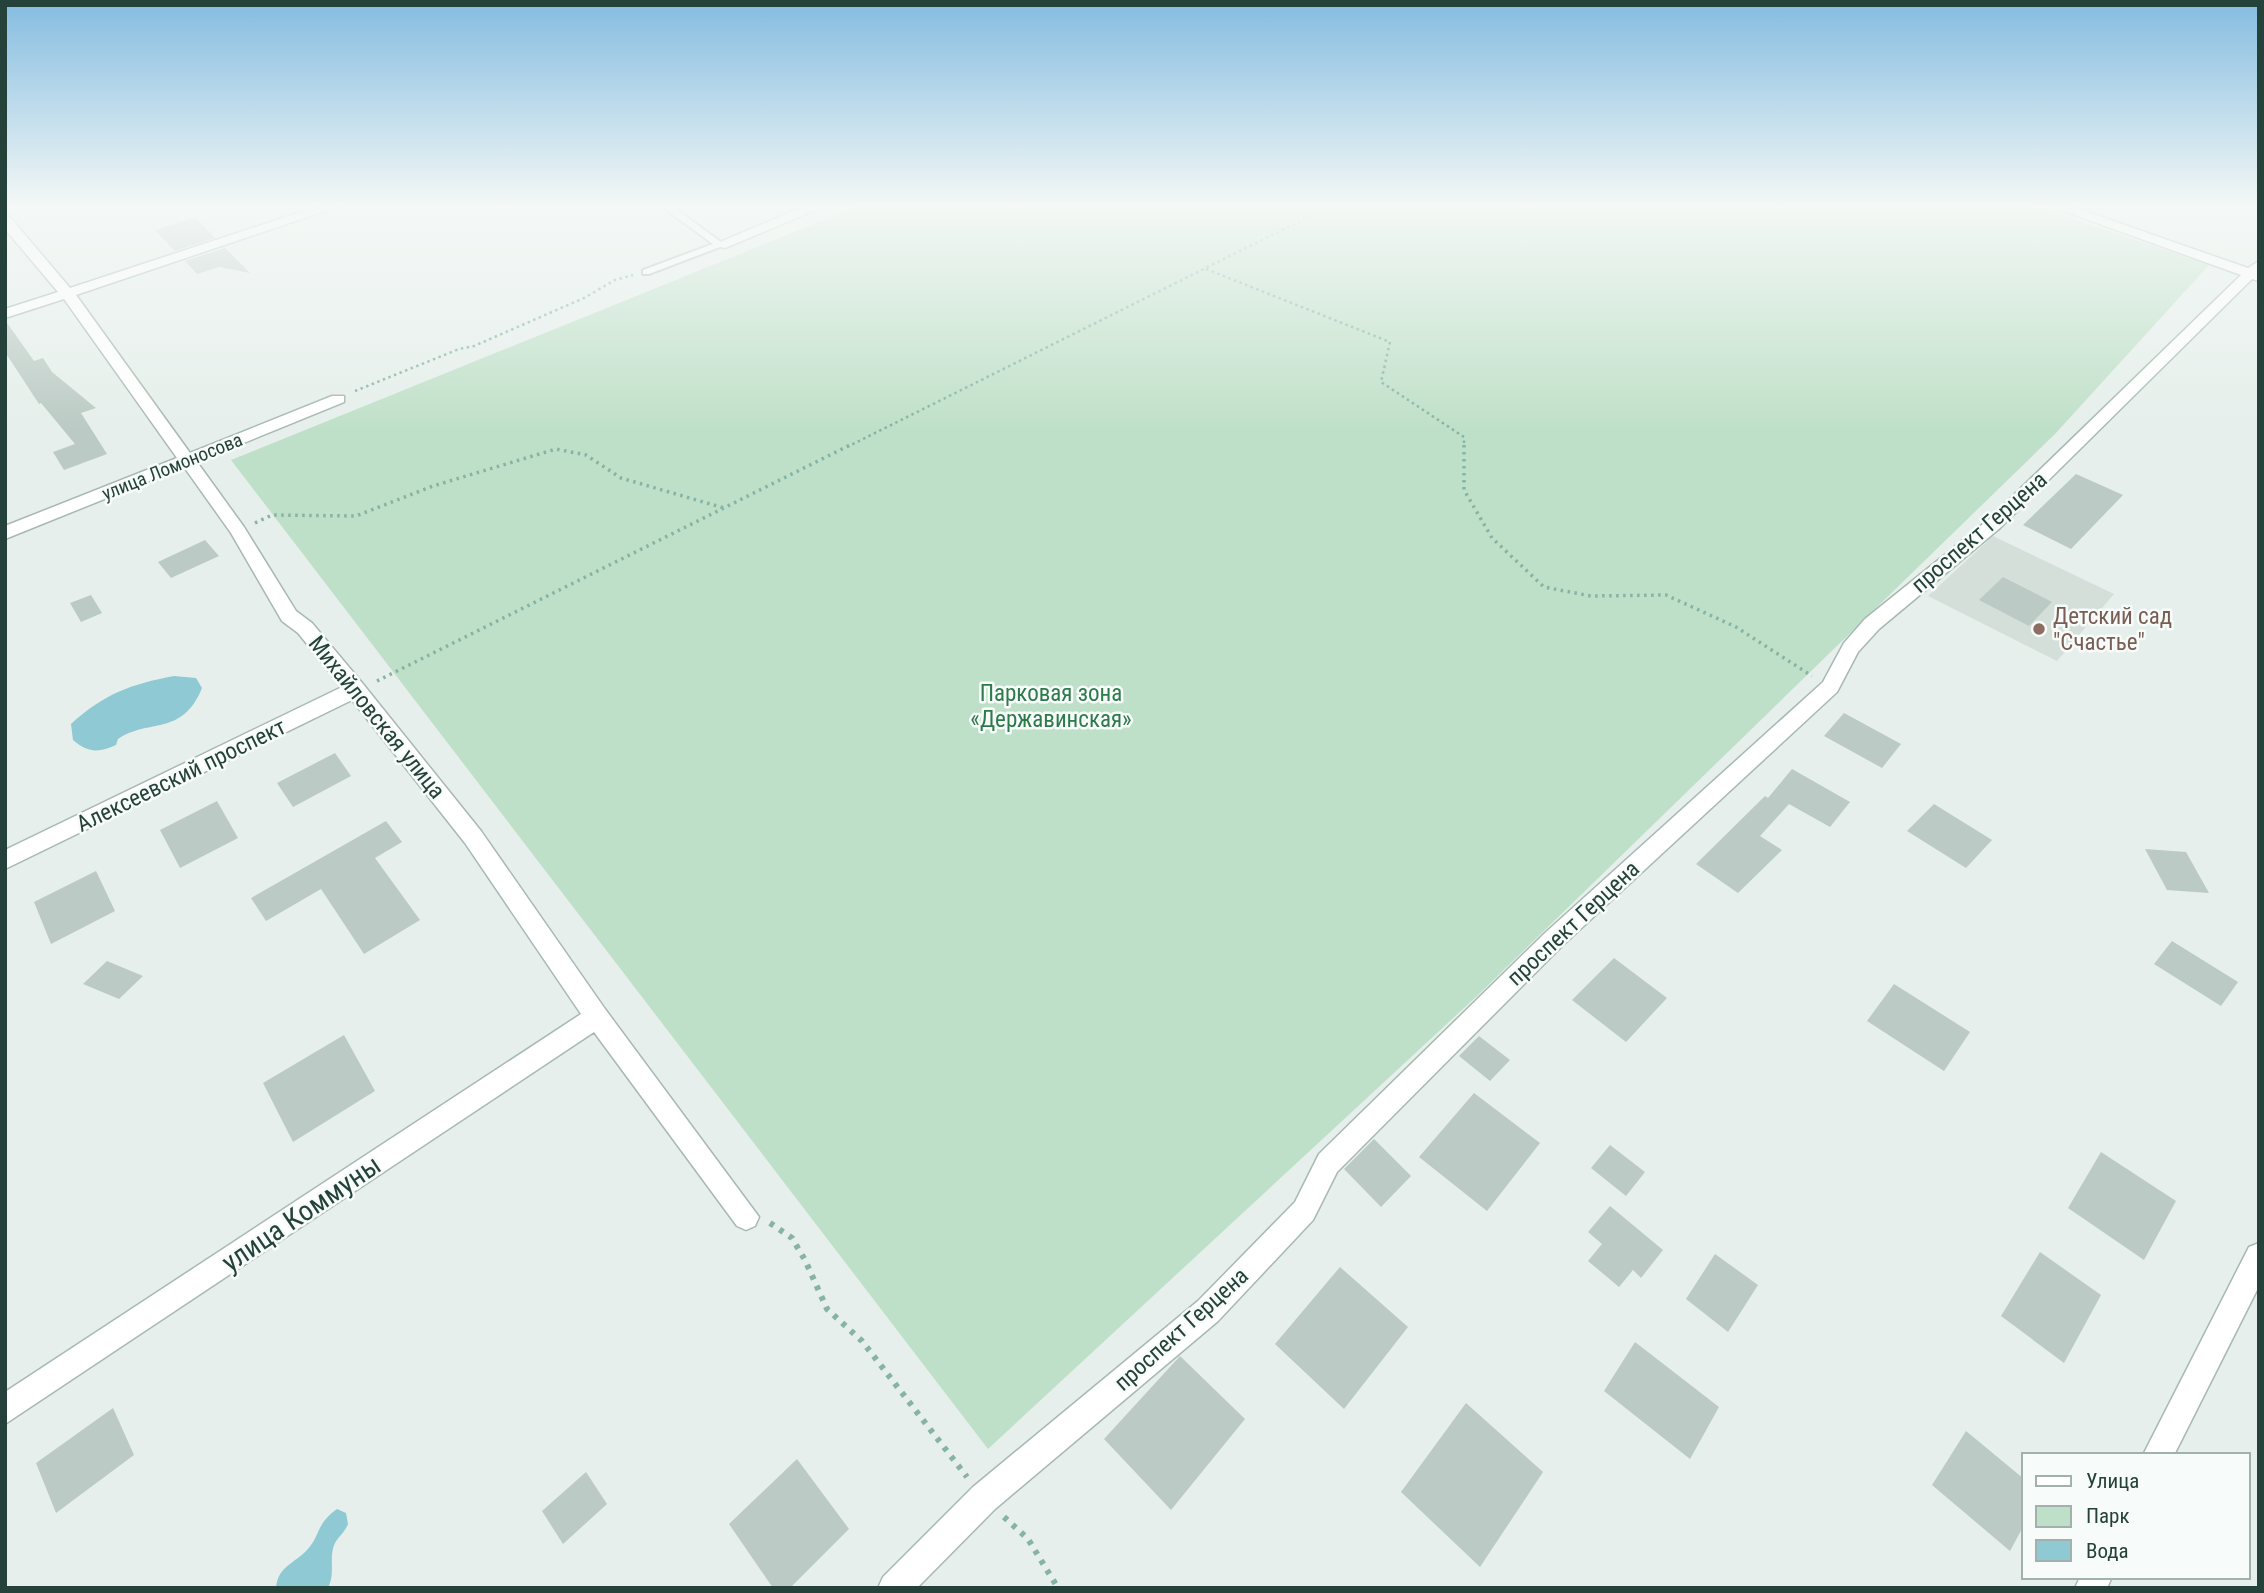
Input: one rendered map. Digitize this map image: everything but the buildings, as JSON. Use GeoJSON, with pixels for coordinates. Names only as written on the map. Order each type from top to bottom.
{"type":"FeatureCollection","features":[{"type":"Feature","properties":{"kind":"street","name":"Михайловская улица"},"geometry":{"type":"LineString","coordinates":[[55,279],[189,459],[238,531],[289,616],[306,628],[473,837],[597,1017],[746,1217]]}},
{"type":"Feature","properties":{"kind":"street"},"geometry":{"type":"LineString","coordinates":[[5,314],[109,279]]}},
{"type":"Feature","properties":{"kind":"street","name":"проспект Герцена"},"geometry":{"type":"LineString","coordinates":[[894,1588],[984,1498],[1208,1311],[1304,1211],[1328,1163],[1553,940],[1830,687],[1851,648],[1872,624],[1994,524],[2248,279]]}},
{"type":"Feature","properties":{"kind":"street","name":"улица Ломоносова"},"geometry":{"type":"LineString","coordinates":[[5,533],[338,398]]}},
{"type":"Feature","properties":{"kind":"street","name":"Алексеевский проспект"},"geometry":{"type":"LineString","coordinates":[[5,860],[357,690]]}},
{"type":"Feature","properties":{"kind":"street","name":"улица Коммуны"},"geometry":{"type":"LineString","coordinates":[[5,1409],[597,1017]]}},
{"type":"Feature","properties":{"kind":"street"},"geometry":{"type":"LineString","coordinates":[[2159,1453],[2259,1257]]}},
{"type":"Feature","properties":{"kind":"path"},"geometry":{"type":"LineString","coordinates":[[338,398],[439,360],[584,298],[618,279]]}},
{"type":"Feature","properties":{"kind":"path"},"geometry":{"type":"LineString","coordinates":[[357,690],[1182,279]]}},
{"type":"Feature","properties":{"kind":"path"},"geometry":{"type":"LineString","coordinates":[[1233,279],[1390,342],[1381,382],[1465,437],[1464,490],[1492,538],[1544,587],[1591,596],[1666,595],[1736,627],[1830,687]]}},
{"type":"Feature","properties":{"kind":"path"},"geometry":{"type":"LineString","coordinates":[[238,531],[272,515],[356,516],[433,486],[556,449],[586,455],[621,478],[724,508]]}},
{"type":"Feature","properties":{"kind":"path"},"geometry":{"type":"LineString","coordinates":[[746,1217],[773,1223],[793,1237],[803,1252],[818,1293],[834,1318],[859,1337],[984,1498],[1028,1539],[1058,1588]]}},
{"type":"Feature","properties":{"kind":"shaded area","name":"Детский сад \"Счастье\""},"geometry":{"type":"Polygon","coordinates":[[[1993,536],[2114,594],[2057,661],[1928,596],[1993,536]]]}},
{"type":"Feature","properties":{"kind":"green space","name":"Парковая зона «Державинская»"},"geometry":{"type":"Polygon","coordinates":[[[677,279],[2196,279],[2055,434],[1477,996],[988,1449],[231,460],[677,279]]]}},
{"type":"Feature","properties":{"kind":"water"},"geometry":{"type":"Polygon","coordinates":[[[174,676],[196,678],[202,688],[185,714],[164,724],[130,733],[118,739],[116,745],[104,749],[89,749],[73,740],[71,724],[95,705],[131,687],[174,676]]]}},
{"type":"Feature","properties":{"kind":"water"},"geometry":{"type":"Polygon","coordinates":[[[337,1509],[346,1513],[348,1524],[333,1548],[328,1588],[276,1588],[283,1570],[307,1550],[325,1520],[337,1509]]]}},
{"type":"Feature","properties":{"kind":"place","name":"Детский сад \"Счастье\""},"geometry":{"type":"Point","coordinates":[2039,629]}}]}
